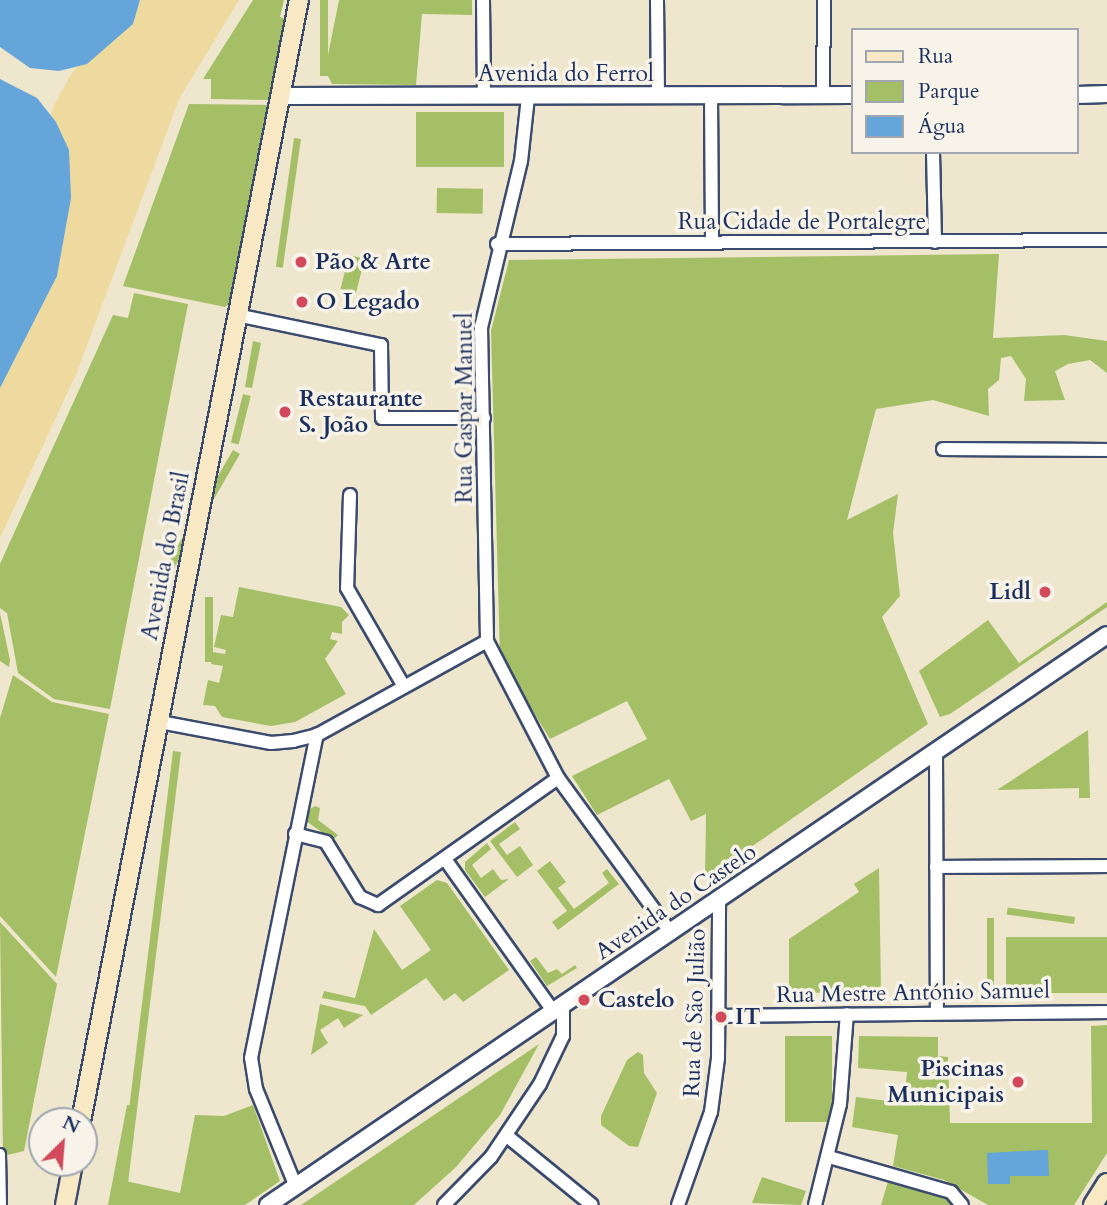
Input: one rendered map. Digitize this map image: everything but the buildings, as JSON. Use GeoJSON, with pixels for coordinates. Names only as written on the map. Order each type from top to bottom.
{"type":"FeatureCollection","features":[{"type":"Feature","properties":{"kind":"main road","name":"Avenida do Brasil"},"geometry":{"type":"LineString","coordinates":[[83,1107],[299,0]]}},
{"type":"Feature","properties":{"kind":"main road"},"geometry":{"type":"LineString","coordinates":[[65,1205],[70,1177]]}},
{"type":"Feature","properties":{"kind":"main road"},"geometry":{"type":"LineString","coordinates":[[1093,1205],[1107,1183]]}},
{"type":"Feature","properties":{"kind":"street"},"geometry":{"type":"LineString","coordinates":[[484,0],[484,97]]}},
{"type":"Feature","properties":{"kind":"street"},"geometry":{"type":"LineString","coordinates":[[657,0],[658,96]]}},
{"type":"Feature","properties":{"kind":"street"},"geometry":{"type":"LineString","coordinates":[[823,96],[824,0]]}},
{"type":"Feature","properties":{"kind":"street"},"geometry":{"type":"LineString","coordinates":[[1079,94],[1107,94]]}},
{"type":"Feature","properties":{"kind":"street","name":"Avenida do Ferrol"},"geometry":{"type":"LineString","coordinates":[[280,96],[852,95]]}},
{"type":"Feature","properties":{"kind":"street"},"geometry":{"type":"LineString","coordinates":[[711,96],[712,243]]}},
{"type":"Feature","properties":{"kind":"street","name":"Rua Gaspar Manuel"},"geometry":{"type":"LineString","coordinates":[[487,641],[481,327],[497,244],[520,161],[528,97]]}},
{"type":"Feature","properties":{"kind":"street"},"geometry":{"type":"LineString","coordinates":[[933,154],[935,242]]}},
{"type":"Feature","properties":{"kind":"street","name":"Rua Cidade de Portalegre"},"geometry":{"type":"LineString","coordinates":[[497,244],[1107,240]]}},
{"type":"Feature","properties":{"kind":"street"},"geometry":{"type":"LineString","coordinates":[[237,315],[381,345],[382,418],[484,418]]}},
{"type":"Feature","properties":{"kind":"street"},"geometry":{"type":"LineString","coordinates":[[943,449],[1107,450]]}},
{"type":"Feature","properties":{"kind":"street"},"geometry":{"type":"LineString","coordinates":[[350,495],[347,588],[403,685]]}},
{"type":"Feature","properties":{"kind":"street","name":"Avenida do Castelo"},"geometry":{"type":"LineString","coordinates":[[268,1205],[1107,635]]}},
{"type":"Feature","properties":{"kind":"street"},"geometry":{"type":"LineString","coordinates":[[160,722],[271,743],[293,741],[317,735],[403,685],[487,641],[558,778],[671,933]]}},
{"type":"Feature","properties":{"kind":"street"},"geometry":{"type":"LineString","coordinates":[[296,1187],[256,1089],[251,1058],[308,762],[317,735]]}},
{"type":"Feature","properties":{"kind":"street"},"geometry":{"type":"LineString","coordinates":[[293,741],[308,762]]}},
{"type":"Feature","properties":{"kind":"street"},"geometry":{"type":"LineString","coordinates":[[936,750],[937,1012]]}},
{"type":"Feature","properties":{"kind":"street"},"geometry":{"type":"LineString","coordinates":[[295,834],[326,842],[360,897],[378,905],[558,778]]}},
{"type":"Feature","properties":{"kind":"street"},"geometry":{"type":"LineString","coordinates":[[444,859],[558,1008],[563,1036],[507,1136],[444,1205]]}},
{"type":"Feature","properties":{"kind":"street"},"geometry":{"type":"LineString","coordinates":[[936,867],[1107,866]]}},
{"type":"Feature","properties":{"kind":"street","name":"Rua de São Julião"},"geometry":{"type":"LineString","coordinates":[[678,1205],[711,1112],[720,1016],[719,900]]}},
{"type":"Feature","properties":{"kind":"street","name":"Rua Mestre António Samuel"},"geometry":{"type":"LineString","coordinates":[[720,1016],[1107,1012]]}},
{"type":"Feature","properties":{"kind":"street"},"geometry":{"type":"LineString","coordinates":[[815,1205],[840,1104],[847,1014]]}},
{"type":"Feature","properties":{"kind":"street"},"geometry":{"type":"LineString","coordinates":[[507,1136],[592,1205]]}},
{"type":"Feature","properties":{"kind":"street"},"geometry":{"type":"LineString","coordinates":[[0,1154],[1,1205]]}},
{"type":"Feature","properties":{"kind":"street"},"geometry":{"type":"LineString","coordinates":[[829,1157],[951,1192],[962,1205]]}},
{"type":"Feature","properties":{"kind":"green space"},"geometry":{"type":"Polygon","coordinates":[[[253,0],[284,0],[280,17],[286,19],[271,100],[211,99],[211,79],[203,79],[253,0]]]}},
{"type":"Feature","properties":{"kind":"green space"},"geometry":{"type":"Polygon","coordinates":[[[320,0],[328,0],[328,76],[320,76],[320,0]]]}},
{"type":"Feature","properties":{"kind":"green space"},"geometry":{"type":"Polygon","coordinates":[[[339,0],[472,0],[472,15],[422,14],[416,85],[332,84],[325,70],[339,0]]]}},
{"type":"Feature","properties":{"kind":"green space"},"geometry":{"type":"Polygon","coordinates":[[[189,104],[270,105],[230,303],[225,307],[123,286],[189,104]]]}},
{"type":"Feature","properties":{"kind":"green space"},"geometry":{"type":"Polygon","coordinates":[[[416,112],[504,112],[504,167],[416,167],[416,112]]]}},
{"type":"Feature","properties":{"kind":"green space"},"geometry":{"type":"Polygon","coordinates":[[[294,138],[301,139],[283,268],[276,267],[294,138]]]}},
{"type":"Feature","properties":{"kind":"green space"},"geometry":{"type":"Polygon","coordinates":[[[437,188],[483,189],[483,214],[437,213],[437,188]]]}},
{"type":"Feature","properties":{"kind":"green space"},"geometry":{"type":"Polygon","coordinates":[[[999,254],[993,338],[1064,335],[1107,341],[1107,373],[1090,360],[1068,364],[1055,371],[1065,400],[1024,401],[1026,379],[1011,356],[1001,358],[999,380],[988,389],[989,416],[933,400],[876,409],[847,520],[898,494],[893,533],[900,596],[882,617],[928,724],[705,879],[706,814],[691,821],[669,779],[597,815],[572,776],[647,739],[627,701],[550,739],[500,657],[491,331],[509,260],[999,254]]]}},
{"type":"Feature","properties":{"kind":"green space"},"geometry":{"type":"Polygon","coordinates":[[[349,255],[365,259],[356,294],[340,290],[349,255]]]}},
{"type":"Feature","properties":{"kind":"green space"},"geometry":{"type":"Polygon","coordinates":[[[134,293],[188,304],[110,709],[54,699],[18,673],[7,613],[0,608],[0,564],[113,315],[128,318],[134,293]]]}},
{"type":"Feature","properties":{"kind":"green space"},"geometry":{"type":"Polygon","coordinates":[[[253,341],[261,343],[252,388],[245,387],[253,341]]]}},
{"type":"Feature","properties":{"kind":"green space"},"geometry":{"type":"Polygon","coordinates":[[[243,394],[251,396],[239,444],[231,443],[243,394]]]}},
{"type":"Feature","properties":{"kind":"green space"},"geometry":{"type":"Polygon","coordinates":[[[233,450],[240,454],[171,574],[164,570],[233,450]]]}},
{"type":"Feature","properties":{"kind":"green space"},"geometry":{"type":"Polygon","coordinates":[[[239,587],[341,607],[349,615],[342,622],[342,634],[332,632],[330,639],[338,641],[325,659],[346,694],[295,722],[271,726],[222,717],[215,706],[203,705],[208,680],[219,683],[223,666],[211,664],[213,652],[225,654],[226,650],[214,647],[221,615],[233,617],[239,587]]]}},
{"type":"Feature","properties":{"kind":"green space"},"geometry":{"type":"Polygon","coordinates":[[[205,597],[213,597],[213,662],[205,662],[205,597]]]}},
{"type":"Feature","properties":{"kind":"green space"},"geometry":{"type":"Polygon","coordinates":[[[1107,602],[1107,607],[950,714],[940,717],[919,671],[988,620],[1019,663],[1107,602]]]}},
{"type":"Feature","properties":{"kind":"green space"},"geometry":{"type":"Polygon","coordinates":[[[0,613],[10,660],[9,667],[0,661],[0,613]]]}},
{"type":"Feature","properties":{"kind":"green space"},"geometry":{"type":"Polygon","coordinates":[[[13,675],[52,702],[109,714],[56,977],[0,916],[0,718],[13,675]]]}},
{"type":"Feature","properties":{"kind":"green space"},"geometry":{"type":"Polygon","coordinates":[[[1088,730],[1090,798],[1079,798],[1079,788],[997,790],[1088,730]]]}},
{"type":"Feature","properties":{"kind":"green space"},"geometry":{"type":"Polygon","coordinates":[[[173,751],[181,752],[125,1205],[117,1205],[173,751]]]}},
{"type":"Feature","properties":{"kind":"green space"},"geometry":{"type":"Polygon","coordinates":[[[315,806],[320,808],[318,820],[338,835],[333,840],[306,821],[305,812],[315,806]]]}},
{"type":"Feature","properties":{"kind":"green space"},"geometry":{"type":"Polygon","coordinates":[[[515,822],[520,829],[499,844],[507,855],[520,846],[533,865],[517,877],[490,841],[515,822]]]}},
{"type":"Feature","properties":{"kind":"green space"},"geometry":{"type":"Polygon","coordinates":[[[487,843],[491,849],[472,865],[481,878],[493,869],[501,880],[509,879],[485,897],[465,870],[465,862],[487,843]]]}},
{"type":"Feature","properties":{"kind":"green space"},"geometry":{"type":"Polygon","coordinates":[[[550,861],[566,882],[558,888],[574,909],[609,883],[602,873],[607,869],[619,884],[558,930],[552,922],[567,911],[537,871],[550,861]]]}},
{"type":"Feature","properties":{"kind":"green space"},"geometry":{"type":"Polygon","coordinates":[[[879,868],[881,992],[789,993],[789,939],[859,892],[854,884],[879,868]]]}},
{"type":"Feature","properties":{"kind":"green space"},"geometry":{"type":"Polygon","coordinates":[[[437,880],[447,883],[509,970],[463,1002],[455,993],[444,1001],[426,978],[371,1015],[365,1006],[322,998],[324,991],[355,998],[374,929],[402,970],[431,950],[400,906],[437,880]]]}},
{"type":"Feature","properties":{"kind":"green space"},"geometry":{"type":"Polygon","coordinates":[[[1008,908],[1075,917],[1074,924],[1007,914],[1008,908]]]}},
{"type":"Feature","properties":{"kind":"green space"},"geometry":{"type":"Polygon","coordinates":[[[987,918],[994,918],[994,991],[987,991],[987,918]]]}},
{"type":"Feature","properties":{"kind":"green space"},"geometry":{"type":"Polygon","coordinates":[[[0,922],[57,984],[33,1107],[28,1107],[28,1131],[24,1151],[3,1156],[0,922]]]}},
{"type":"Feature","properties":{"kind":"green space"},"geometry":{"type":"Polygon","coordinates":[[[1006,937],[1107,937],[1107,993],[1006,993],[1006,937]]]}},
{"type":"Feature","properties":{"kind":"green space"},"geometry":{"type":"Polygon","coordinates":[[[536,957],[548,973],[557,969],[562,974],[575,965],[577,968],[547,986],[530,961],[536,957]]]}},
{"type":"Feature","properties":{"kind":"green space"},"geometry":{"type":"Polygon","coordinates":[[[320,1004],[363,1015],[344,1028],[338,1018],[320,1030],[328,1043],[311,1055],[320,1004]]]}},
{"type":"Feature","properties":{"kind":"green space"},"geometry":{"type":"Polygon","coordinates":[[[1107,1025],[1107,1153],[1074,1205],[988,1205],[944,1180],[893,1166],[898,1135],[852,1127],[856,1097],[904,1103],[907,1072],[858,1068],[859,1036],[938,1037],[938,1056],[948,1057],[950,1123],[1092,1123],[1091,1026],[1107,1025]]]}},
{"type":"Feature","properties":{"kind":"green space"},"geometry":{"type":"Polygon","coordinates":[[[785,1036],[832,1036],[832,1122],[785,1122],[785,1036]]]}},
{"type":"Feature","properties":{"kind":"green space"},"geometry":{"type":"Polygon","coordinates":[[[539,1044],[500,1115],[456,1167],[414,1205],[301,1205],[539,1044]]]}},
{"type":"Feature","properties":{"kind":"green space"},"geometry":{"type":"Polygon","coordinates":[[[638,1052],[643,1055],[644,1073],[657,1093],[638,1147],[629,1146],[601,1125],[601,1116],[627,1060],[638,1052]]]}},
{"type":"Feature","properties":{"kind":"green space"},"geometry":{"type":"Polygon","coordinates":[[[127,1105],[135,1106],[121,1180],[180,1193],[195,1115],[224,1116],[253,1105],[280,1181],[245,1205],[108,1205],[127,1105]]]}},
{"type":"Feature","properties":{"kind":"green space"},"geometry":{"type":"Polygon","coordinates":[[[762,1177],[806,1191],[801,1205],[752,1203],[762,1177]]]}},
{"type":"Feature","properties":{"kind":"green space"},"geometry":{"type":"Polygon","coordinates":[[[889,1178],[947,1196],[954,1205],[881,1205],[889,1178]]]}},
{"type":"Feature","properties":{"kind":"sand"},"geometry":{"type":"Polygon","coordinates":[[[140,0],[239,0],[179,99],[77,372],[0,538],[0,388],[57,276],[69,150],[51,115],[53,107],[73,71],[133,24],[140,0]]]}},
{"type":"Feature","properties":{"kind":"water"},"geometry":{"type":"Polygon","coordinates":[[[0,0],[140,0],[133,24],[87,64],[59,71],[30,68],[0,47],[0,0]]]}},
{"type":"Feature","properties":{"kind":"water"},"geometry":{"type":"Polygon","coordinates":[[[0,79],[37,98],[56,122],[69,150],[71,198],[57,276],[0,388],[0,79]]]}},
{"type":"Feature","properties":{"kind":"water"},"geometry":{"type":"Polygon","coordinates":[[[1048,1150],[1049,1176],[1010,1176],[1010,1184],[988,1184],[987,1153],[1048,1150]]]}},
{"type":"Feature","properties":{"kind":"place","name":"Pão & Arte"},"geometry":{"type":"Point","coordinates":[301,262]}},
{"type":"Feature","properties":{"kind":"place","name":"O Legado"},"geometry":{"type":"Point","coordinates":[302,302]}},
{"type":"Feature","properties":{"kind":"place","name":"Restaurante S. João"},"geometry":{"type":"Point","coordinates":[285,412]}},
{"type":"Feature","properties":{"kind":"place","name":"Lidl"},"geometry":{"type":"Point","coordinates":[1045,592]}},
{"type":"Feature","properties":{"kind":"place","name":"Castelo"},"geometry":{"type":"Point","coordinates":[584,1000]}},
{"type":"Feature","properties":{"kind":"place","name":"IT"},"geometry":{"type":"Point","coordinates":[721,1017]}},
{"type":"Feature","properties":{"kind":"place","name":"Piscinas Municipais"},"geometry":{"type":"Point","coordinates":[1018,1082]}}]}
